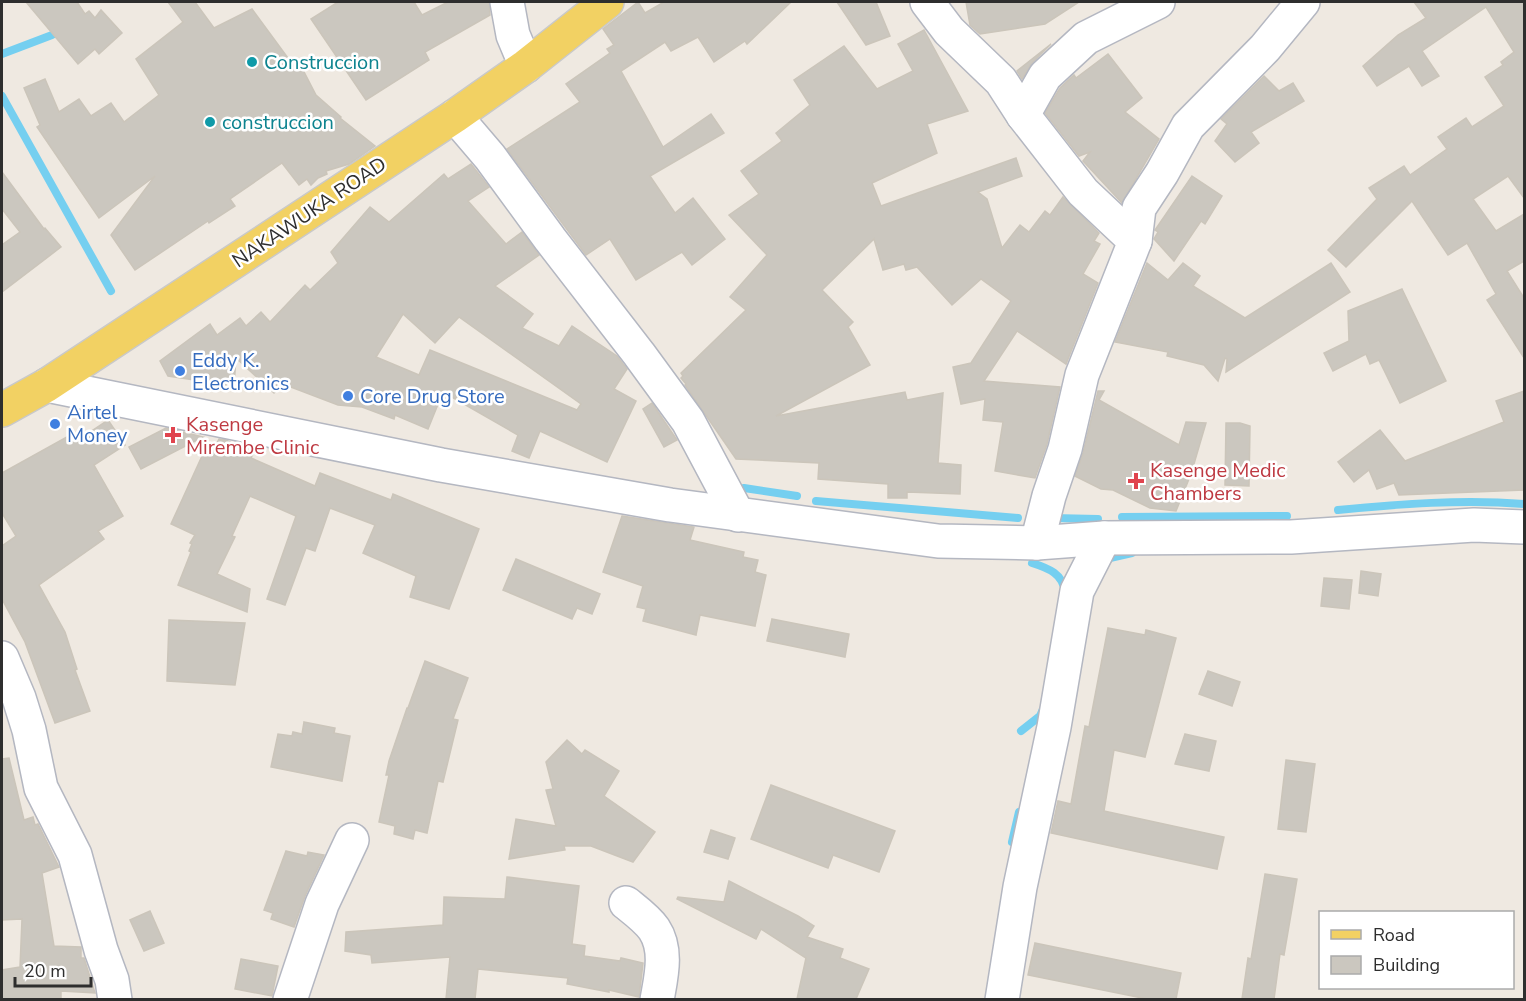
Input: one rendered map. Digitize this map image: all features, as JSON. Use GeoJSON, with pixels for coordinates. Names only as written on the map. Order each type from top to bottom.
{"type":"FeatureCollection","features":[{"type":"Feature","properties":{"kind":"main road","name":"NAKAWUKA ROAD"},"geometry":{"type":"LineString","coordinates":[[2,410],[47,385],[455,116],[526,66],[607,2]]}},
{"type":"Feature","properties":{"kind":"street"},"geometry":{"type":"LineString","coordinates":[[507,2],[513,35],[526,66]]}},
{"type":"Feature","properties":{"kind":"street"},"geometry":{"type":"LineString","coordinates":[[927,2],[949,31],[1001,81],[1023,115],[1083,192],[1135,241]]}},
{"type":"Feature","properties":{"kind":"street"},"geometry":{"type":"LineString","coordinates":[[1023,115],[1045,76],[1086,38],[1158,2]]}},
{"type":"Feature","properties":{"kind":"street"},"geometry":{"type":"LineString","coordinates":[[1077,591],[1069,562],[1048,541],[1049,496],[1065,449],[1082,375],[1135,241],[1139,208],[1188,126],[1265,48],[1303,2]]}},
{"type":"Feature","properties":{"kind":"street"},"geometry":{"type":"LineString","coordinates":[[455,116],[490,157],[688,421],[738,515]]}},
{"type":"Feature","properties":{"kind":"street"},"geometry":{"type":"LineString","coordinates":[[47,385],[441,465],[738,515],[938,541],[1291,537],[1473,525],[1524,527]]}},
{"type":"Feature","properties":{"kind":"street"},"geometry":{"type":"LineString","coordinates":[[1002,999],[1020,887],[1054,727],[1077,591],[1104,538]]}},
{"type":"Feature","properties":{"kind":"street"},"geometry":{"type":"LineString","coordinates":[[2,658],[19,698],[29,730],[41,788],[75,855],[101,950],[112,980],[115,999]]}},
{"type":"Feature","properties":{"kind":"street"},"geometry":{"type":"LineString","coordinates":[[290,999],[322,904],[352,840]]}},
{"type":"Feature","properties":{"kind":"street"},"geometry":{"type":"LineString","coordinates":[[626,903],[654,928],[660,940],[662,959],[657,999]]}},
{"type":"Feature","properties":{"kind":"building"},"geometry":{"type":"Polygon","coordinates":[[[26,2],[77,2],[85,14],[89,11],[95,18],[101,10],[122,33],[99,54],[95,49],[78,64],[26,2]]]}},
{"type":"Feature","properties":{"kind":"building"},"geometry":{"type":"Polygon","coordinates":[[[168,2],[195,2],[214,28],[252,9],[296,69],[301,66],[316,95],[375,146],[349,164],[326,171],[327,174],[318,178],[311,185],[307,179],[299,185],[282,163],[230,199],[235,206],[209,223],[208,221],[135,270],[111,235],[155,176],[99,218],[37,127],[40,125],[24,88],[45,79],[59,112],[79,99],[91,116],[111,103],[124,122],[159,95],[136,59],[183,22],[168,2]]]}},
{"type":"Feature","properties":{"kind":"building"},"geometry":{"type":"Polygon","coordinates":[[[338,2],[414,2],[422,15],[448,2],[489,2],[490,15],[425,52],[429,60],[366,100],[311,19],[338,2]]]}},
{"type":"Feature","properties":{"kind":"building"},"geometry":{"type":"Polygon","coordinates":[[[638,2],[645,13],[664,2],[791,2],[747,44],[745,41],[714,62],[698,37],[671,51],[665,42],[621,71],[663,147],[711,114],[724,133],[650,176],[675,213],[693,198],[725,239],[692,265],[682,252],[636,280],[610,239],[586,255],[507,149],[580,102],[566,84],[610,53],[607,49],[614,45],[603,29],[638,2]]]}},
{"type":"Feature","properties":{"kind":"building"},"geometry":{"type":"Polygon","coordinates":[[[837,2],[876,2],[890,36],[866,45],[837,2]]]}},
{"type":"Feature","properties":{"kind":"building"},"geometry":{"type":"Polygon","coordinates":[[[966,2],[1079,2],[1045,24],[980,34],[970,25],[966,2]]]}},
{"type":"Feature","properties":{"kind":"building"},"geometry":{"type":"Polygon","coordinates":[[[1414,2],[1524,2],[1524,198],[1508,176],[1473,199],[1496,231],[1524,214],[1524,261],[1507,271],[1524,298],[1524,358],[1487,300],[1496,294],[1467,243],[1448,255],[1412,201],[1346,267],[1328,250],[1377,199],[1369,188],[1404,166],[1410,175],[1447,149],[1438,137],[1466,118],[1472,127],[1504,106],[1485,77],[1503,65],[1501,62],[1514,52],[1486,7],[1422,51],[1439,76],[1422,86],[1409,66],[1377,86],[1363,66],[1398,35],[1426,18],[1414,2]]]}},
{"type":"Feature","properties":{"kind":"building"},"geometry":{"type":"Polygon","coordinates":[[[924,30],[968,111],[927,124],[937,153],[872,183],[881,206],[1016,158],[1022,176],[978,192],[987,199],[1002,248],[1020,225],[1029,232],[1045,211],[1050,215],[1063,197],[1099,233],[1094,241],[1100,244],[1083,274],[1098,283],[1066,364],[1017,331],[984,381],[1060,387],[1047,444],[1035,478],[995,471],[1003,422],[983,420],[985,399],[961,404],[953,367],[971,363],[1011,301],[981,279],[952,305],[917,267],[906,270],[904,264],[883,270],[874,239],[822,290],[853,322],[848,327],[870,365],[776,416],[905,392],[907,400],[943,393],[938,463],[961,465],[960,494],[907,492],[907,498],[888,498],[888,484],[818,479],[819,463],[736,459],[685,385],[681,373],[746,310],[730,297],[767,255],[729,215],[759,194],[741,171],[782,141],[776,133],[810,105],[794,80],[844,46],[877,89],[913,71],[898,44],[924,30]]]}},
{"type":"Feature","properties":{"kind":"building"},"geometry":{"type":"Polygon","coordinates":[[[1051,44],[1032,63],[1022,79],[1017,71],[1051,44]]]}},
{"type":"Feature","properties":{"kind":"building"},"geometry":{"type":"Polygon","coordinates":[[[1108,54],[1142,98],[1125,112],[1159,139],[1122,203],[1083,161],[1090,152],[1079,156],[1045,113],[1060,88],[1074,75],[1076,78],[1108,54]]]}},
{"type":"Feature","properties":{"kind":"building"},"geometry":{"type":"Polygon","coordinates":[[[1264,76],[1279,91],[1293,83],[1304,101],[1251,132],[1259,143],[1235,162],[1215,141],[1227,124],[1221,119],[1264,76]]]}},
{"type":"Feature","properties":{"kind":"building"},"geometry":{"type":"Polygon","coordinates":[[[471,164],[489,187],[468,201],[506,244],[522,232],[539,255],[495,286],[533,314],[522,328],[559,346],[572,326],[617,356],[627,369],[614,389],[636,401],[607,462],[540,431],[529,458],[512,451],[518,435],[443,392],[428,429],[395,415],[394,419],[362,407],[338,405],[283,384],[274,393],[236,358],[234,386],[168,376],[160,361],[210,324],[217,335],[240,318],[246,326],[261,312],[270,322],[305,285],[310,290],[338,263],[331,252],[370,207],[389,222],[444,174],[448,179],[471,164]],[[403,314],[376,357],[419,375],[430,350],[577,410],[581,404],[459,317],[435,343],[403,314]]]}},
{"type":"Feature","properties":{"kind":"building"},"geometry":{"type":"Polygon","coordinates":[[[2,172],[44,229],[61,247],[2,292],[2,245],[20,232],[2,209],[2,172]]]}},
{"type":"Feature","properties":{"kind":"building"},"geometry":{"type":"Polygon","coordinates":[[[1192,176],[1222,196],[1205,224],[1201,221],[1174,261],[1154,239],[1158,232],[1155,230],[1192,176]]]}},
{"type":"Feature","properties":{"kind":"building"},"geometry":{"type":"Polygon","coordinates":[[[1147,263],[1168,280],[1183,263],[1200,276],[1193,286],[1245,318],[1331,263],[1350,292],[1226,372],[1227,359],[1225,358],[1218,381],[1204,365],[1167,356],[1168,352],[1115,342],[1147,263]]]}},
{"type":"Feature","properties":{"kind":"building"},"geometry":{"type":"Polygon","coordinates":[[[1402,289],[1446,381],[1400,403],[1379,360],[1370,364],[1366,354],[1333,371],[1324,353],[1349,341],[1348,311],[1402,289]]]}},
{"type":"Feature","properties":{"kind":"building"},"geometry":{"type":"Polygon","coordinates":[[[1098,391],[1104,391],[1099,400],[1179,445],[1186,422],[1206,423],[1191,474],[1176,511],[1150,508],[1113,490],[1101,489],[1075,476],[1098,391]]]}},
{"type":"Feature","properties":{"kind":"building"},"geometry":{"type":"Polygon","coordinates":[[[1524,391],[1524,490],[1399,495],[1394,483],[1377,489],[1369,470],[1354,482],[1338,462],[1380,430],[1405,461],[1504,422],[1496,401],[1524,391]]]}},
{"type":"Feature","properties":{"kind":"building"},"geometry":{"type":"Polygon","coordinates":[[[652,403],[677,440],[664,447],[643,409],[652,403]]]}},
{"type":"Feature","properties":{"kind":"building"},"geometry":{"type":"Polygon","coordinates":[[[108,420],[125,445],[94,465],[123,516],[98,531],[104,539],[39,585],[65,632],[77,669],[75,670],[90,711],[55,723],[25,642],[2,599],[2,546],[16,536],[2,513],[2,473],[74,433],[78,440],[108,420]]]}},
{"type":"Feature","properties":{"kind":"building"},"geometry":{"type":"Polygon","coordinates":[[[1226,423],[1250,426],[1249,486],[1225,485],[1226,423]]]}},
{"type":"Feature","properties":{"kind":"building"},"geometry":{"type":"Polygon","coordinates":[[[166,428],[203,437],[141,469],[129,447],[166,428]]]}},
{"type":"Feature","properties":{"kind":"building"},"geometry":{"type":"Polygon","coordinates":[[[219,439],[226,440],[253,454],[251,458],[315,486],[320,473],[391,500],[393,494],[479,529],[449,609],[410,597],[416,576],[363,553],[375,525],[330,508],[315,551],[306,548],[285,605],[267,599],[296,516],[250,496],[232,536],[235,537],[217,574],[250,589],[247,612],[178,585],[191,552],[189,551],[192,544],[190,543],[195,535],[171,524],[207,445],[211,454],[219,439]]]}},
{"type":"Feature","properties":{"kind":"building"},"geometry":{"type":"Polygon","coordinates":[[[622,516],[694,527],[690,540],[744,552],[743,557],[758,560],[755,572],[766,575],[755,626],[700,615],[696,635],[643,621],[646,609],[637,607],[643,586],[603,572],[622,516]]]}},
{"type":"Feature","properties":{"kind":"building"},"geometry":{"type":"Polygon","coordinates":[[[516,559],[600,594],[592,614],[577,608],[572,619],[503,590],[516,559]]]}},
{"type":"Feature","properties":{"kind":"building"},"geometry":{"type":"Polygon","coordinates":[[[1361,571],[1381,574],[1378,596],[1359,593],[1361,571]]]}},
{"type":"Feature","properties":{"kind":"building"},"geometry":{"type":"Polygon","coordinates":[[[1324,578],[1352,580],[1349,609],[1321,606],[1324,578]]]}},
{"type":"Feature","properties":{"kind":"building"},"geometry":{"type":"Polygon","coordinates":[[[772,619],[849,634],[845,657],[767,641],[772,619]]]}},
{"type":"Feature","properties":{"kind":"building"},"geometry":{"type":"Polygon","coordinates":[[[169,620],[245,623],[235,685],[167,681],[169,620]]]}},
{"type":"Feature","properties":{"kind":"building"},"geometry":{"type":"Polygon","coordinates":[[[1108,628],[1145,635],[1146,630],[1176,638],[1145,757],[1114,750],[1104,811],[1224,837],[1217,869],[1051,833],[1058,801],[1071,804],[1085,726],[1089,727],[1108,628]]]}},
{"type":"Feature","properties":{"kind":"building"},"geometry":{"type":"Polygon","coordinates":[[[425,661],[468,678],[453,719],[458,720],[443,782],[438,781],[427,833],[415,830],[413,839],[394,834],[395,826],[379,822],[389,775],[386,775],[389,761],[425,661]]]}},
{"type":"Feature","properties":{"kind":"building"},"geometry":{"type":"Polygon","coordinates":[[[1208,671],[1240,682],[1232,706],[1199,694],[1208,671]]]}},
{"type":"Feature","properties":{"kind":"building"},"geometry":{"type":"Polygon","coordinates":[[[304,722],[335,728],[334,733],[350,736],[342,781],[271,767],[278,734],[292,736],[293,732],[302,734],[304,722]]]}},
{"type":"Feature","properties":{"kind":"building"},"geometry":{"type":"Polygon","coordinates":[[[1185,734],[1216,741],[1209,771],[1175,764],[1185,734]]]}},
{"type":"Feature","properties":{"kind":"building"},"geometry":{"type":"Polygon","coordinates":[[[567,740],[582,754],[585,750],[619,771],[604,796],[655,832],[633,862],[591,846],[564,846],[565,850],[509,859],[516,819],[556,826],[546,790],[553,789],[546,762],[567,740]]]}},
{"type":"Feature","properties":{"kind":"building"},"geometry":{"type":"Polygon","coordinates":[[[9,758],[24,820],[33,817],[35,825],[38,824],[59,867],[42,873],[54,946],[81,947],[81,958],[84,958],[95,993],[61,991],[61,999],[2,999],[2,970],[20,967],[22,919],[2,920],[2,759],[9,758]]]}},
{"type":"Feature","properties":{"kind":"building"},"geometry":{"type":"Polygon","coordinates":[[[1286,760],[1315,764],[1306,832],[1278,829],[1286,760]]]}},
{"type":"Feature","properties":{"kind":"building"},"geometry":{"type":"Polygon","coordinates":[[[771,785],[895,831],[879,872],[833,855],[828,868],[751,839],[771,785]]]}},
{"type":"Feature","properties":{"kind":"building"},"geometry":{"type":"Polygon","coordinates":[[[711,830],[735,838],[728,859],[704,852],[711,830]]]}},
{"type":"Feature","properties":{"kind":"building"},"geometry":{"type":"Polygon","coordinates":[[[286,851],[307,856],[308,852],[324,855],[294,927],[271,919],[273,913],[264,910],[286,851]]]}},
{"type":"Feature","properties":{"kind":"building"},"geometry":{"type":"Polygon","coordinates":[[[1265,874],[1297,879],[1284,955],[1280,954],[1274,999],[1242,999],[1248,958],[1251,959],[1265,874]]]}},
{"type":"Feature","properties":{"kind":"building"},"geometry":{"type":"Polygon","coordinates":[[[507,877],[579,886],[572,944],[585,946],[584,956],[620,961],[621,958],[643,963],[639,997],[567,984],[568,978],[478,969],[475,999],[446,999],[450,957],[372,963],[371,955],[345,951],[346,932],[443,925],[444,897],[505,899],[507,877]]]}},
{"type":"Feature","properties":{"kind":"building"},"geometry":{"type":"Polygon","coordinates":[[[729,881],[814,926],[807,937],[843,949],[840,958],[869,969],[856,999],[797,999],[806,958],[761,929],[756,939],[677,899],[678,897],[724,902],[729,881]]]}},
{"type":"Feature","properties":{"kind":"building"},"geometry":{"type":"Polygon","coordinates":[[[150,911],[164,943],[144,951],[130,920],[150,911]]]}},
{"type":"Feature","properties":{"kind":"building"},"geometry":{"type":"Polygon","coordinates":[[[1035,943],[1181,973],[1176,999],[1147,999],[1028,975],[1035,943]]]}},
{"type":"Feature","properties":{"kind":"building"},"geometry":{"type":"Polygon","coordinates":[[[241,959],[278,966],[272,996],[235,989],[241,959]]]}},
{"type":"Feature","properties":{"kind":"waterway"},"geometry":{"type":"LineString","coordinates":[[2,54],[52,35]]}},
{"type":"Feature","properties":{"kind":"waterway"},"geometry":{"type":"LineString","coordinates":[[2,96],[111,291]]}},
{"type":"Feature","properties":{"kind":"waterway"},"geometry":{"type":"LineString","coordinates":[[744,488],[797,496]]}},
{"type":"Feature","properties":{"kind":"waterway"},"geometry":{"type":"LineString","coordinates":[[816,501],[1018,518]]}},
{"type":"Feature","properties":{"kind":"waterway"},"geometry":{"type":"LineString","coordinates":[[1338,510],[1455,502],[1524,504]]}},
{"type":"Feature","properties":{"kind":"waterway"},"geometry":{"type":"LineString","coordinates":[[1122,517],[1287,516]]}},
{"type":"Feature","properties":{"kind":"waterway"},"geometry":{"type":"LineString","coordinates":[[1052,518],[1098,519]]}},
{"type":"Feature","properties":{"kind":"waterway"},"geometry":{"type":"LineString","coordinates":[[1105,564],[1110,558],[1132,553]]}},
{"type":"Feature","properties":{"kind":"waterway"},"geometry":{"type":"LineString","coordinates":[[1032,563],[1058,576],[1065,593]]}},
{"type":"Feature","properties":{"kind":"waterway"},"geometry":{"type":"LineString","coordinates":[[1021,731],[1040,716],[1043,709]]}},
{"type":"Feature","properties":{"kind":"waterway"},"geometry":{"type":"LineString","coordinates":[[1012,842],[1019,812]]}},
{"type":"Feature","properties":{"kind":"place","name":"Construccion"},"geometry":{"type":"Point","coordinates":[252,62]}},
{"type":"Feature","properties":{"kind":"place","name":"construccion"},"geometry":{"type":"Point","coordinates":[210,122]}},
{"type":"Feature","properties":{"kind":"place","name":"Eddy K. Electronics"},"geometry":{"type":"Point","coordinates":[180,371]}},
{"type":"Feature","properties":{"kind":"place","name":"Core Drug Store"},"geometry":{"type":"Point","coordinates":[348,396]}},
{"type":"Feature","properties":{"kind":"place","name":"Airtel Money"},"geometry":{"type":"Point","coordinates":[55,424]}},
{"type":"Feature","properties":{"kind":"place","name":"Kasenge Mirembe Clinic"},"geometry":{"type":"Point","coordinates":[173,435]}},
{"type":"Feature","properties":{"kind":"place","name":"Kasenge Medic Chambers"},"geometry":{"type":"Point","coordinates":[1136,481]}}]}
